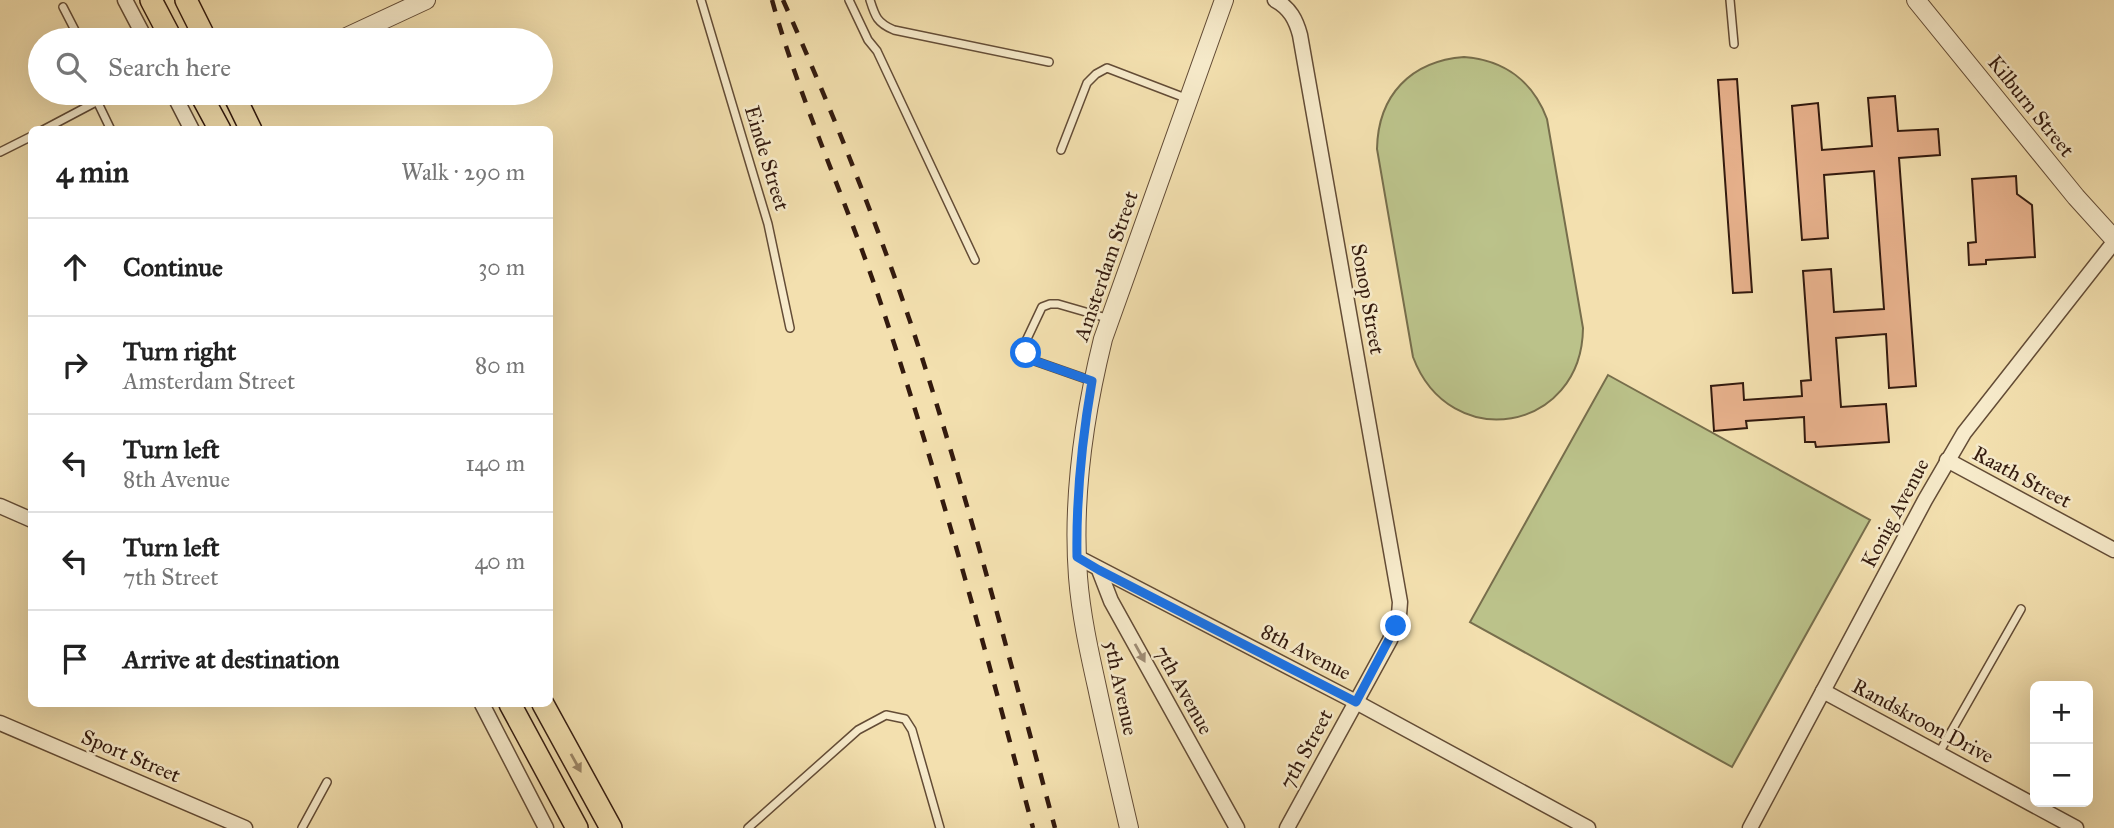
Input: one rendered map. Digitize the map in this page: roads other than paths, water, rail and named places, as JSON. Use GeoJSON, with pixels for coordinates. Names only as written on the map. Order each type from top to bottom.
{"type":"FeatureCollection","features":[{"type":"Feature","properties":{"kind":"main road"},"geometry":{"type":"LineString","coordinates":[[151,0],[166,28]]}},
{"type":"Feature","properties":{"kind":"main road"},"geometry":{"type":"LineString","coordinates":[[186,0],[200,28]]}},
{"type":"Feature","properties":{"kind":"main road"},"geometry":{"type":"LineString","coordinates":[[207,105],[218,126]]}},
{"type":"Feature","properties":{"kind":"main road"},"geometry":{"type":"LineString","coordinates":[[238,105],[249,126]]}},
{"type":"Feature","properties":{"kind":"main road"},"geometry":{"type":"LineString","coordinates":[[512,707],[577,828]]}},
{"type":"Feature","properties":{"kind":"main road"},"geometry":{"type":"LineString","coordinates":[[545,707],[611,828]]}},
{"type":"Feature","properties":{"kind":"street"},"geometry":{"type":"LineString","coordinates":[[125,0],[140,28]]}},
{"type":"Feature","properties":{"kind":"street"},"geometry":{"type":"LineString","coordinates":[[365,28],[424,0]]}},
{"type":"Feature","properties":{"kind":"street","name":"Amsterdam Street"},"geometry":{"type":"LineString","coordinates":[[1077,557],[1083,444],[1092,381],[1110,319],[1224,0]]}},
{"type":"Feature","properties":{"kind":"street","name":"Sonop Street"},"geometry":{"type":"LineString","coordinates":[[1275,0],[1293,16],[1300,35],[1400,595],[1399,615]]}},
{"type":"Feature","properties":{"kind":"street","name":"Kilburn Street"},"geometry":{"type":"LineString","coordinates":[[1916,0],[2114,241]]}},
{"type":"Feature","properties":{"kind":"street"},"geometry":{"type":"LineString","coordinates":[[179,105],[190,126]]}},
{"type":"Feature","properties":{"kind":"street"},"geometry":{"type":"LineString","coordinates":[[184,115],[196,105]]}},
{"type":"Feature","properties":{"kind":"street","name":"Konig Avenue"},"geometry":{"type":"LineString","coordinates":[[1750,828],[1947,460],[1964,433],[2114,241]]}},
{"type":"Feature","properties":{"kind":"street","name":"Raath Street"},"geometry":{"type":"LineString","coordinates":[[1947,460],[2114,550]]}},
{"type":"Feature","properties":{"kind":"street"},"geometry":{"type":"LineString","coordinates":[[0,506],[28,518]]}},
{"type":"Feature","properties":{"kind":"street","name":"8th Avenue"},"geometry":{"type":"LineString","coordinates":[[1077,557],[1356,702],[1588,828]]}},
{"type":"Feature","properties":{"kind":"street","name":"5th Avenue"},"geometry":{"type":"LineString","coordinates":[[1077,557],[1085,631],[1129,828]]}},
{"type":"Feature","properties":{"kind":"street","name":"7th Avenue"},"geometry":{"type":"LineString","coordinates":[[1099,570],[1111,601],[1237,828]]}},
{"type":"Feature","properties":{"kind":"street","name":"7th Street"},"geometry":{"type":"LineString","coordinates":[[1287,828],[1390,640],[1399,615]]}},
{"type":"Feature","properties":{"kind":"street","name":"Randskroon Drive"},"geometry":{"type":"LineString","coordinates":[[1824,691],[2076,828]]}},
{"type":"Feature","properties":{"kind":"street"},"geometry":{"type":"LineString","coordinates":[[484,707],[546,828]]}},
{"type":"Feature","properties":{"kind":"street","name":"Sport Street"},"geometry":{"type":"LineString","coordinates":[[0,723],[245,828]]}},
{"type":"Feature","properties":{"kind":"lane","name":"Einde Street"},"geometry":{"type":"LineString","coordinates":[[701,0],[768,224],[790,328]]}},
{"type":"Feature","properties":{"kind":"lane"},"geometry":{"type":"LineString","coordinates":[[849,0],[868,40],[877,51],[975,260]]}},
{"type":"Feature","properties":{"kind":"lane"},"geometry":{"type":"LineString","coordinates":[[870,0],[875,16],[883,26],[894,30],[1049,62]]}},
{"type":"Feature","properties":{"kind":"lane"},"geometry":{"type":"LineString","coordinates":[[1730,0],[1734,44]]}},
{"type":"Feature","properties":{"kind":"lane"},"geometry":{"type":"LineString","coordinates":[[63,7],[74,28]]}},
{"type":"Feature","properties":{"kind":"lane"},"geometry":{"type":"LineString","coordinates":[[1061,150],[1087,83],[1107,68],[1189,100]]}},
{"type":"Feature","properties":{"kind":"lane"},"geometry":{"type":"LineString","coordinates":[[50,126],[90,105]]}},
{"type":"Feature","properties":{"kind":"lane"},"geometry":{"type":"LineString","coordinates":[[99,105],[109,126]]}},
{"type":"Feature","properties":{"kind":"lane"},"geometry":{"type":"LineString","coordinates":[[0,152],[28,138]]}},
{"type":"Feature","properties":{"kind":"lane"},"geometry":{"type":"LineString","coordinates":[[1092,381],[1032,360],[1026,353],[1026,343],[1042,307],[1050,304],[1110,319]]}},
{"type":"Feature","properties":{"kind":"lane"},"geometry":{"type":"LineString","coordinates":[[1939,754],[2021,609]]}},
{"type":"Feature","properties":{"kind":"lane"},"geometry":{"type":"LineString","coordinates":[[748,828],[858,730],[886,715],[900,716],[912,730],[940,828]]}},
{"type":"Feature","properties":{"kind":"lane"},"geometry":{"type":"LineString","coordinates":[[302,828],[327,782]]}},
{"type":"Feature","properties":{"kind":"railway"},"geometry":{"type":"LineString","coordinates":[[772,0],[796,77],[868,266],[923,434],[1033,828]]}},
{"type":"Feature","properties":{"kind":"railway"},"geometry":{"type":"LineString","coordinates":[[783,0],[852,164],[913,330],[970,516],[1055,828]]}}]}
